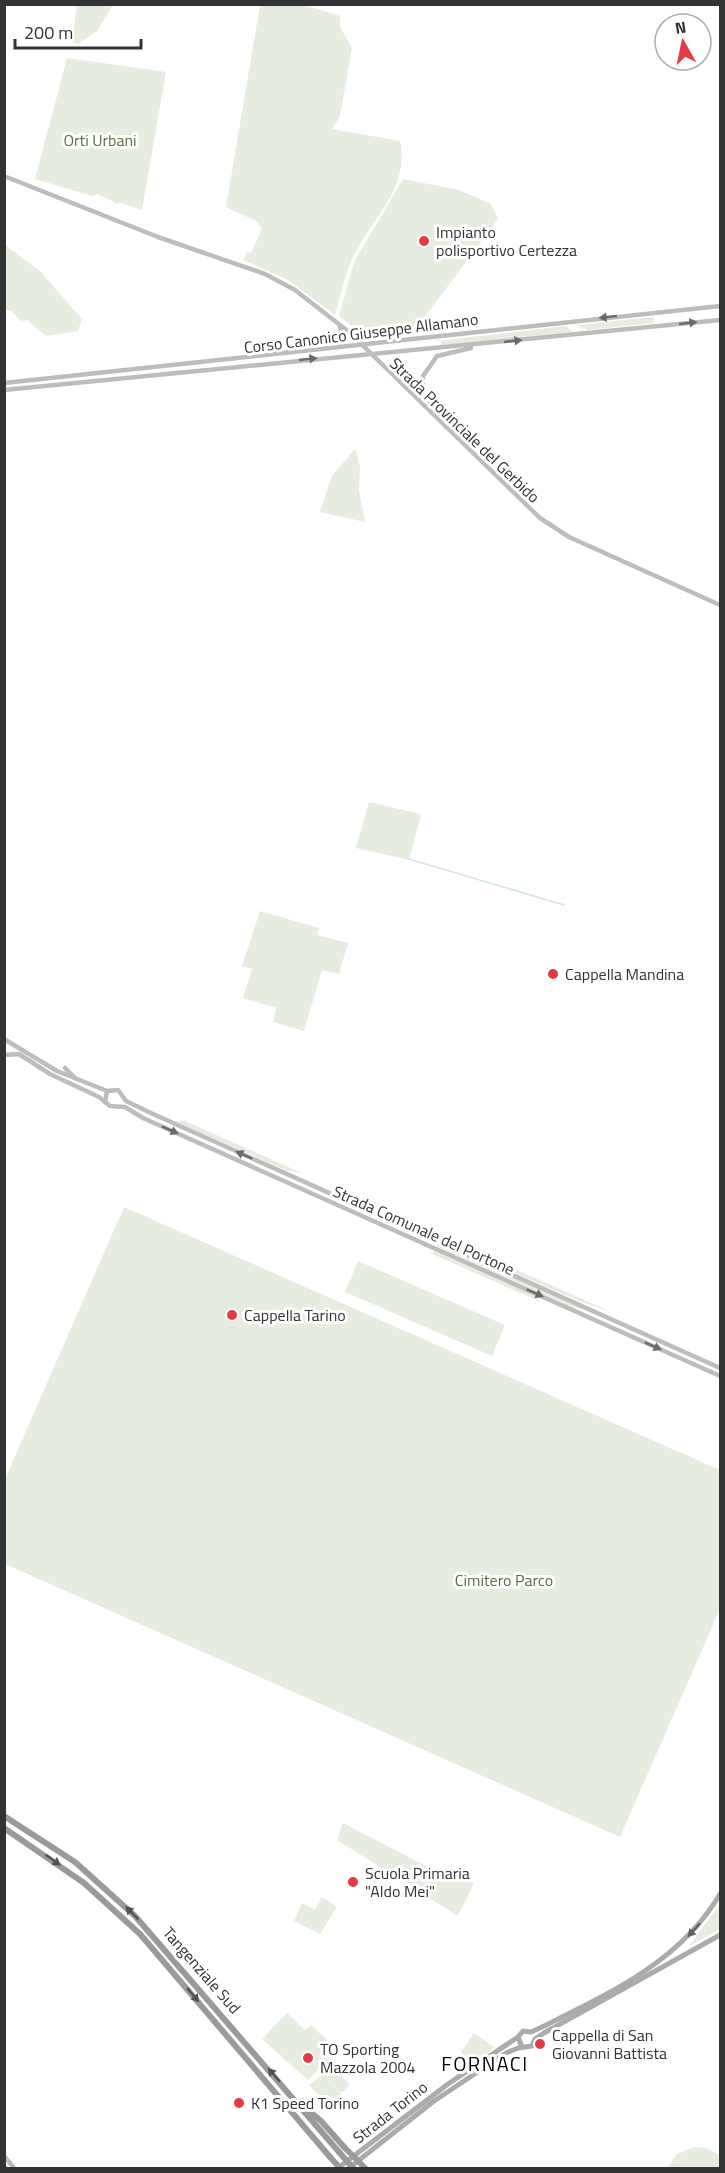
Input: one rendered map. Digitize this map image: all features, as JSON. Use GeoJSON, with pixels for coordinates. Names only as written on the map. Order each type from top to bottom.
{"type":"FeatureCollection","features":[{"type":"Feature","properties":{"kind":"highway","name":"Tangenziale Sud"},"geometry":{"type":"LineString","coordinates":[[4,1816],[75,1862],[129,1910],[163,1945],[341,2150],[351,2169]]}},
{"type":"Feature","properties":{"kind":"highway","name":"Tangenziale Sud"},"geometry":{"type":"LineString","coordinates":[[4,1828],[84,1883],[140,1934],[339,2169]]}},
{"type":"Feature","properties":{"kind":"highway"},"geometry":{"type":"LineString","coordinates":[[341,2150],[365,2168]]}},
{"type":"Feature","properties":{"kind":"main road"},"geometry":{"type":"LineString","coordinates":[[720,1894],[700,1923],[661,1961],[531,2032],[523,2031],[518,2037],[522,2047],[532,2046],[535,2039],[720,1935]]}},
{"type":"Feature","properties":{"kind":"main road"},"geometry":{"type":"LineString","coordinates":[[531,2032],[535,2039]]}},
{"type":"Feature","properties":{"kind":"main road","name":"Strada Torino"},"geometry":{"type":"LineString","coordinates":[[339,2169],[448,2084],[518,2037]]}},
{"type":"Feature","properties":{"kind":"main road","name":"Strada Torino"},"geometry":{"type":"LineString","coordinates":[[351,2169],[453,2088],[506,2053],[522,2047]]}},
{"type":"Feature","properties":{"kind":"street","name":"Strada Provinciale del Gerbido"},"geometry":{"type":"LineString","coordinates":[[4,176],[158,237],[272,277],[302,295],[339,324],[526,507],[550,526],[720,605]]}},
{"type":"Feature","properties":{"kind":"street","name":"Corso Canonico Giuseppe Allamano"},"geometry":{"type":"LineString","coordinates":[[4,383],[720,306]]}},
{"type":"Feature","properties":{"kind":"street","name":"Corso Canonico Giuseppe Allamano"},"geometry":{"type":"LineString","coordinates":[[4,390],[720,320]]}},
{"type":"Feature","properties":{"kind":"street"},"geometry":{"type":"LineString","coordinates":[[339,324],[343,336],[339,344]]}},
{"type":"Feature","properties":{"kind":"street"},"geometry":{"type":"LineString","coordinates":[[446,429],[444,420],[430,406],[424,394],[422,381],[425,370],[437,356],[479,345]]}},
{"type":"Feature","properties":{"kind":"street","name":"Strada Comunale del Portone"},"geometry":{"type":"LineString","coordinates":[[720,1368],[153,1114],[122,1097],[118,1090],[107,1091],[77,1080],[6,1041],[6,1054],[19,1053],[50,1074],[111,1107],[117,1106],[720,1376]]}},
{"type":"Feature","properties":{"kind":"street"},"geometry":{"type":"LineString","coordinates":[[66,1068],[77,1080]]}},
{"type":"Feature","properties":{"kind":"street"},"geometry":{"type":"LineString","coordinates":[[105,1102],[107,1091]]}},
{"type":"Feature","properties":{"kind":"street"},"geometry":{"type":"LineString","coordinates":[[117,1106],[122,1097]]}},
{"type":"Feature","properties":{"kind":"street"},"geometry":{"type":"LineString","coordinates":[[4,2156],[14,2169]]}},
{"type":"Feature","properties":{"kind":"green space"},"geometry":{"type":"Polygon","coordinates":[[[77,5],[113,5],[97,31],[78,44],[72,42],[77,5]]]}},
{"type":"Feature","properties":{"kind":"green space"},"geometry":{"type":"Polygon","coordinates":[[[260,5],[304,5],[340,16],[340,27],[352,48],[340,116],[332,129],[400,141],[402,159],[394,190],[351,262],[335,315],[288,280],[243,260],[247,252],[251,253],[262,229],[256,221],[226,207],[260,5]]]}},
{"type":"Feature","properties":{"kind":"green space","name":"Orti Urbani"},"geometry":{"type":"Polygon","coordinates":[[[67,58],[166,72],[142,210],[119,202],[118,204],[97,194],[92,196],[35,179],[67,58]]]}},
{"type":"Feature","properties":{"kind":"green space","name":"Impianto polisportivo Certezza"},"geometry":{"type":"Polygon","coordinates":[[[403,179],[459,190],[491,204],[498,219],[412,334],[366,338],[339,316],[354,262],[403,179]]]}},
{"type":"Feature","properties":{"kind":"green space"},"geometry":{"type":"Polygon","coordinates":[[[5,245],[40,271],[82,319],[78,331],[46,336],[27,320],[20,321],[12,311],[5,310],[5,245]]]}},
{"type":"Feature","properties":{"kind":"green space"},"geometry":{"type":"Polygon","coordinates":[[[653,317],[655,319],[653,323],[588,330],[576,325],[653,317]]]}},
{"type":"Feature","properties":{"kind":"green space"},"geometry":{"type":"Polygon","coordinates":[[[566,326],[572,332],[441,345],[441,341],[566,326]]]}},
{"type":"Feature","properties":{"kind":"green space"},"geometry":{"type":"Polygon","coordinates":[[[355,449],[360,465],[359,490],[365,522],[320,512],[332,476],[355,449]]]}},
{"type":"Feature","properties":{"kind":"green space"},"geometry":{"type":"Polygon","coordinates":[[[369,802],[421,814],[409,860],[356,848],[369,802]]]}},
{"type":"Feature","properties":{"kind":"green space"},"geometry":{"type":"Polygon","coordinates":[[[260,911],[319,928],[317,935],[348,943],[339,974],[322,970],[304,1031],[273,1022],[276,1008],[243,998],[252,969],[242,966],[260,911]]]}},
{"type":"Feature","properties":{"kind":"green space"},"geometry":{"type":"Polygon","coordinates":[[[174,1121],[185,1121],[302,1173],[288,1171],[174,1121]]]}},
{"type":"Feature","properties":{"kind":"green space","name":"Cimitero Parco"},"geometry":{"type":"Polygon","coordinates":[[[124,1207],[720,1470],[720,1609],[620,1837],[5,1564],[5,1479],[124,1207]]]}},
{"type":"Feature","properties":{"kind":"green space"},"geometry":{"type":"Polygon","coordinates":[[[440,1236],[612,1312],[581,1302],[439,1239],[440,1236]]]}},
{"type":"Feature","properties":{"kind":"green space"},"geometry":{"type":"Polygon","coordinates":[[[437,1243],[590,1311],[572,1307],[438,1247],[437,1243]]]}},
{"type":"Feature","properties":{"kind":"green space"},"geometry":{"type":"Polygon","coordinates":[[[434,1251],[537,1296],[539,1301],[432,1254],[434,1251]]]}},
{"type":"Feature","properties":{"kind":"green space"},"geometry":{"type":"Polygon","coordinates":[[[358,1261],[505,1325],[492,1356],[345,1292],[358,1261]]]}},
{"type":"Feature","properties":{"kind":"green space"},"geometry":{"type":"Polygon","coordinates":[[[343,1823],[453,1880],[474,1883],[458,1916],[337,1840],[343,1823]]]}},
{"type":"Feature","properties":{"kind":"green space"},"geometry":{"type":"Polygon","coordinates":[[[322,1897],[337,1907],[320,1934],[294,1921],[302,1903],[315,1910],[322,1897]]]}},
{"type":"Feature","properties":{"kind":"green space"},"geometry":{"type":"Polygon","coordinates":[[[720,1904],[720,1929],[689,1946],[718,1907],[720,1904]]]}},
{"type":"Feature","properties":{"kind":"green space"},"geometry":{"type":"Polygon","coordinates":[[[287,2013],[305,2030],[311,2025],[337,2050],[308,2080],[262,2039],[287,2013]]]}},
{"type":"Feature","properties":{"kind":"green space"},"geometry":{"type":"Polygon","coordinates":[[[474,2033],[494,2047],[485,2056],[471,2062],[461,2052],[474,2033]]]}},
{"type":"Feature","properties":{"kind":"green space"},"geometry":{"type":"Polygon","coordinates":[[[333,2067],[350,2085],[341,2093],[324,2076],[342,2095],[329,2107],[309,2085],[333,2067]]]}},
{"type":"Feature","properties":{"kind":"green space"},"geometry":{"type":"Polygon","coordinates":[[[694,2147],[706,2148],[720,2155],[720,2168],[667,2168],[677,2154],[694,2147]]]}},
{"type":"Feature","properties":{"kind":"waterway"},"geometry":{"type":"LineString","coordinates":[[409,859],[564,905]]}},
{"type":"Feature","properties":{"kind":"place","name":"Impianto polisportivo Certezza"},"geometry":{"type":"Point","coordinates":[424,241]}},
{"type":"Feature","properties":{"kind":"place","name":"Cappella Mandina"},"geometry":{"type":"Point","coordinates":[553,974]}},
{"type":"Feature","properties":{"kind":"place","name":"Cappella Tarino"},"geometry":{"type":"Point","coordinates":[232,1315]}},
{"type":"Feature","properties":{"kind":"place","name":"Scuola Primaria \"Aldo Mei\""},"geometry":{"type":"Point","coordinates":[353,1882]}},
{"type":"Feature","properties":{"kind":"place","name":"Cappella di San Giovanni Battista"},"geometry":{"type":"Point","coordinates":[540,2044]}},
{"type":"Feature","properties":{"kind":"place","name":"TO Sporting Mazzola 2004"},"geometry":{"type":"Point","coordinates":[308,2058]}},
{"type":"Feature","properties":{"kind":"place","name":"K1 Speed Torino"},"geometry":{"type":"Point","coordinates":[239,2103]}},
{"type":"Feature","properties":{"kind":"district","name":"FORNACI"},"geometry":{"type":"Point","coordinates":[485,2064]}}]}
